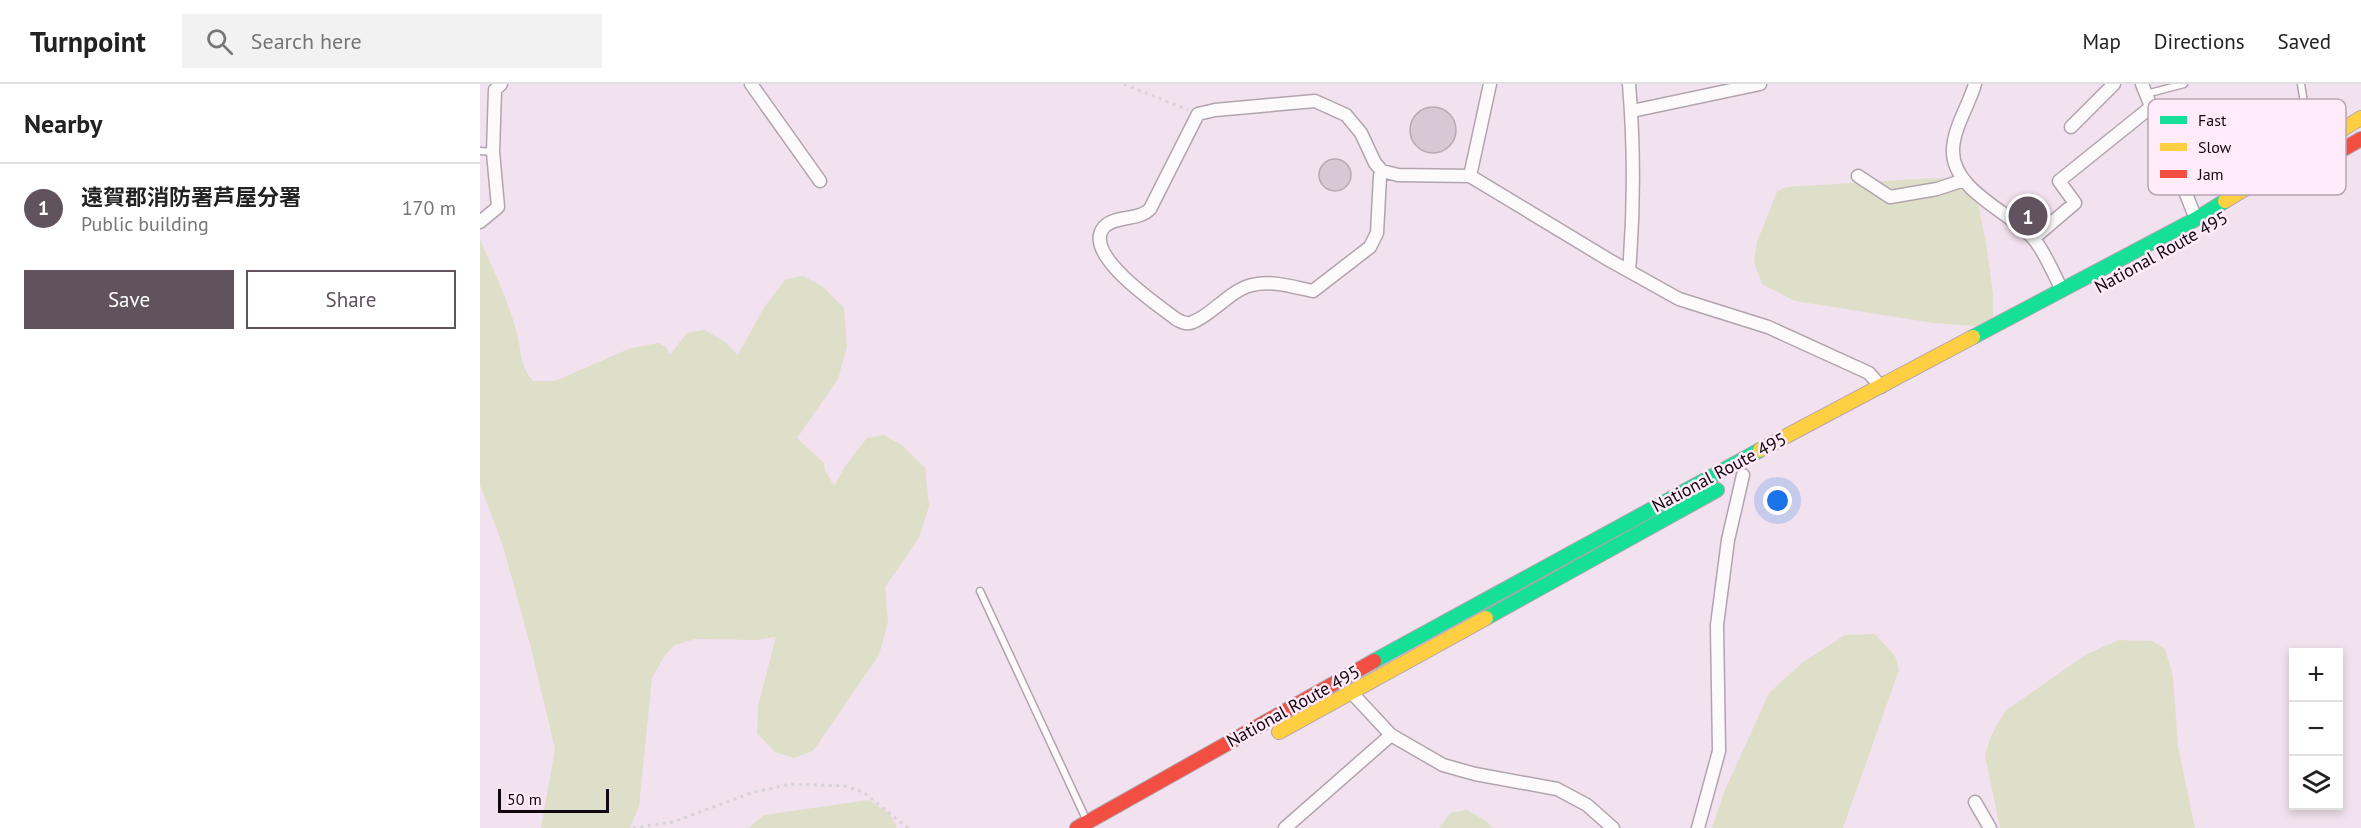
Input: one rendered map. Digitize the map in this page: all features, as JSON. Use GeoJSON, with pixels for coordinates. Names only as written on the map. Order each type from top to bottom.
{"type":"FeatureCollection","features":[{"type":"Feature","properties":{"kind":"highway","name":"National Route 495"},"geometry":{"type":"LineString","coordinates":[[2346,127],[2361,118]]}},
{"type":"Feature","properties":{"kind":"highway"},"geometry":{"type":"LineString","coordinates":[[2346,148],[2361,139]]}},
{"type":"Feature","properties":{"kind":"highway","name":"National Route 495"},"geometry":{"type":"LineString","coordinates":[[1083,825],[1348,675],[1667,499],[2196,219],[2235,195]]}},
{"type":"Feature","properties":{"kind":"highway","name":"National Route 495"},"geometry":{"type":"LineString","coordinates":[[2149,259],[2251,201]]}},
{"type":"Feature","properties":{"kind":"highway","name":"National Route 495"},"geometry":{"type":"LineString","coordinates":[[1270,737],[1748,472]]}},
{"type":"Feature","properties":{"kind":"street"},"geometry":{"type":"LineString","coordinates":[[480,222],[498,207],[486,151],[495,90],[501,84]]}},
{"type":"Feature","properties":{"kind":"street"},"geometry":{"type":"LineString","coordinates":[[751,84],[820,181]]}},
{"type":"Feature","properties":{"kind":"street"},"geometry":{"type":"LineString","coordinates":[[1470,176],[1490,84]]}},
{"type":"Feature","properties":{"kind":"street"},"geometry":{"type":"LineString","coordinates":[[1629,84],[1632,111],[1629,271]]}},
{"type":"Feature","properties":{"kind":"street"},"geometry":{"type":"LineString","coordinates":[[1632,111],[1760,84]]}},
{"type":"Feature","properties":{"kind":"street"},"geometry":{"type":"LineString","coordinates":[[1975,84],[1954,135],[1953,157],[1957,172],[2034,238],[2062,290]]}},
{"type":"Feature","properties":{"kind":"street"},"geometry":{"type":"LineString","coordinates":[[2071,127],[2114,84]]}},
{"type":"Feature","properties":{"kind":"street"},"geometry":{"type":"LineString","coordinates":[[1383,171],[1380,176],[1377,232],[1370,248],[1313,291],[1263,282],[1249,285],[1222,301],[1193,323],[1184,323],[1116,271],[1101,248],[1099,238],[1103,228],[1109,223],[1146,213],[1150,208],[1198,114],[1215,110],[1315,100],[1346,115],[1361,133],[1375,163],[1383,171],[1398,175],[1470,176],[1679,299],[1768,327],[1869,373],[1881,387]]}},
{"type":"Feature","properties":{"kind":"street"},"geometry":{"type":"LineString","coordinates":[[2034,238],[2075,203],[2059,181],[2148,109]]}},
{"type":"Feature","properties":{"kind":"street"},"geometry":{"type":"LineString","coordinates":[[1858,176],[1890,197],[1937,189],[1964,180]]}},
{"type":"Feature","properties":{"kind":"street"},"geometry":{"type":"LineString","coordinates":[[2186,195],[2196,219]]}},
{"type":"Feature","properties":{"kind":"street"},"geometry":{"type":"LineString","coordinates":[[1698,828],[1719,751],[1717,625],[1728,540],[1748,472]]}},
{"type":"Feature","properties":{"kind":"street"},"geometry":{"type":"LineString","coordinates":[[1351,692],[1391,735],[1443,765],[1475,774],[1557,789],[1587,805],[1613,828]]}},
{"type":"Feature","properties":{"kind":"street"},"geometry":{"type":"LineString","coordinates":[[1285,828],[1391,735]]}},
{"type":"Feature","properties":{"kind":"street"},"geometry":{"type":"LineString","coordinates":[[1975,802],[1990,828]]}},
{"type":"Feature","properties":{"kind":"lane"},"geometry":{"type":"LineString","coordinates":[[2144,89],[2184,84]]}},
{"type":"Feature","properties":{"kind":"lane"},"geometry":{"type":"LineString","coordinates":[[2301,84],[2303,99]]}},
{"type":"Feature","properties":{"kind":"lane"},"geometry":{"type":"LineString","coordinates":[[980,591],[1083,825]]}},
{"type":"Feature","properties":{"kind":"path"},"geometry":{"type":"LineString","coordinates":[[1124,84],[1198,114]]}},
{"type":"Feature","properties":{"kind":"path"},"geometry":{"type":"LineString","coordinates":[[633,828],[673,822],[751,794],[790,784],[844,786],[863,792],[908,828]]}},
{"type":"Feature","properties":{"kind":"green space"},"geometry":{"type":"Polygon","coordinates":[[[1934,178],[1959,179],[1978,204],[1993,293],[1993,316],[1984,327],[1934,323],[1795,301],[1762,284],[1754,262],[1757,242],[1777,192],[1786,187],[1934,178]]]}},
{"type":"Feature","properties":{"kind":"green space"},"geometry":{"type":"Polygon","coordinates":[[[480,240],[505,297],[517,333],[523,364],[533,381],[555,381],[631,348],[659,343],[666,347],[670,355],[687,333],[704,330],[724,341],[738,355],[763,309],[786,279],[803,276],[822,286],[844,308],[847,347],[838,379],[797,438],[824,463],[825,470],[834,486],[844,468],[867,438],[884,435],[903,446],[925,468],[929,506],[919,538],[885,587],[888,622],[879,655],[813,751],[794,758],[775,752],[757,733],[758,706],[776,637],[756,640],[695,639],[675,645],[665,655],[652,678],[639,806],[630,828],[541,828],[555,749],[531,648],[503,546],[480,485],[480,240]]]}},
{"type":"Feature","properties":{"kind":"green space"},"geometry":{"type":"Polygon","coordinates":[[[1875,634],[1895,656],[1899,670],[1843,828],[1712,828],[1725,790],[1769,693],[1802,663],[1845,635],[1875,634]]]}},
{"type":"Feature","properties":{"kind":"green space"},"geometry":{"type":"Polygon","coordinates":[[[2118,640],[2152,641],[2165,649],[2173,677],[2178,747],[2195,828],[2000,828],[1985,755],[1991,736],[2005,711],[2087,654],[2118,640]]]}},
{"type":"Feature","properties":{"kind":"green space"},"geometry":{"type":"Polygon","coordinates":[[[869,800],[890,814],[897,828],[749,828],[764,815],[869,800]]]}},
{"type":"Feature","properties":{"kind":"green space"},"geometry":{"type":"Polygon","coordinates":[[[1467,810],[1493,828],[1439,828],[1450,813],[1467,810]]]}},
{"type":"Feature","properties":{"kind":"building"},"geometry":{"type":"Polygon","coordinates":[[[1433,107],[1442,108],[1450,113],[1455,121],[1455,139],[1450,147],[1442,152],[1433,153],[1424,152],[1416,147],[1411,139],[1410,130],[1411,121],[1416,113],[1424,108],[1433,107]]]}},
{"type":"Feature","properties":{"kind":"building"},"geometry":{"type":"Polygon","coordinates":[[[1335,159],[1346,164],[1351,175],[1346,186],[1335,191],[1324,186],[1319,175],[1324,164],[1335,159]]]}},
{"type":"Feature","properties":{"kind":"traffic: fast"},"geometry":{"type":"LineString","coordinates":[[1973,337],[2196,219],[2225,201]]}},
{"type":"Feature","properties":{"kind":"traffic: fast"},"geometry":{"type":"LineString","coordinates":[[1374,661],[1760,450]]}},
{"type":"Feature","properties":{"kind":"traffic: fast"},"geometry":{"type":"LineString","coordinates":[[1486,618],[1717,490]]}},
{"type":"Feature","properties":{"kind":"traffic: slow"},"geometry":{"type":"LineString","coordinates":[[2346,127],[2361,118]]}},
{"type":"Feature","properties":{"kind":"traffic: slow"},"geometry":{"type":"LineString","coordinates":[[2225,201],[2235,195]]}},
{"type":"Feature","properties":{"kind":"traffic: slow"},"geometry":{"type":"LineString","coordinates":[[1760,450],[1973,337]]}},
{"type":"Feature","properties":{"kind":"traffic: slow"},"geometry":{"type":"LineString","coordinates":[[1279,732],[1486,618]]}},
{"type":"Feature","properties":{"kind":"traffic: jam"},"geometry":{"type":"LineString","coordinates":[[2346,148],[2361,139]]}},
{"type":"Feature","properties":{"kind":"traffic: jam"},"geometry":{"type":"LineString","coordinates":[[1077,828],[1374,661]]}},
{"type":"Feature","properties":{"kind":"place","name":"遠賀郡消防署芦屋分署"},"geometry":{"type":"Point","coordinates":[2028,216]}}]}
